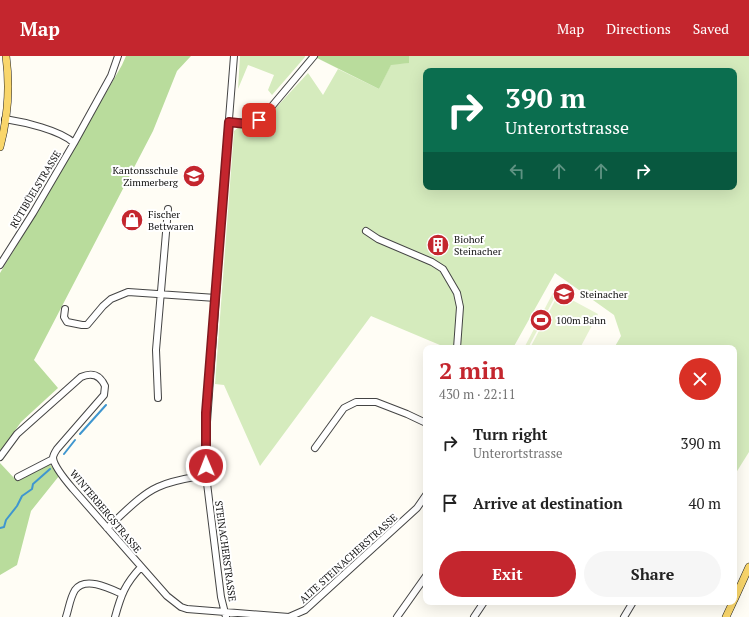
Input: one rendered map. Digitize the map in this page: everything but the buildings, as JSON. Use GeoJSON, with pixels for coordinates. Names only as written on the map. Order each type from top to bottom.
{"type":"FeatureCollection","features":[{"type":"Feature","properties":{"kind":"main road"},"geometry":{"type":"LineString","coordinates":[[0,147],[6,119],[8,85],[6,56]]}},
{"type":"Feature","properties":{"kind":"main road"},"geometry":{"type":"LineString","coordinates":[[737,594],[749,568]]}},
{"type":"Feature","properties":{"kind":"main road"},"geometry":{"type":"LineString","coordinates":[[726,617],[732,605]]}},
{"type":"Feature","properties":{"kind":"street","name":"RÜTIBÜELSTRASSE"},"geometry":{"type":"LineString","coordinates":[[0,265],[33,213],[74,143],[111,76],[118,56]]}},
{"type":"Feature","properties":{"kind":"street","name":"STEINACHERSTRASSE"},"geometry":{"type":"LineString","coordinates":[[225,614],[221,597],[206,475],[206,413],[234,56]]}},
{"type":"Feature","properties":{"kind":"street"},"geometry":{"type":"LineString","coordinates":[[229,122],[251,123],[262,118],[314,56]]}},
{"type":"Feature","properties":{"kind":"street"},"geometry":{"type":"LineString","coordinates":[[6,119],[20,121],[63,135],[74,143]]}},
{"type":"Feature","properties":{"kind":"street"},"geometry":{"type":"LineString","coordinates":[[158,398],[156,350],[168,209]]}},
{"type":"Feature","properties":{"kind":"street"},"geometry":{"type":"LineString","coordinates":[[366,231],[378,239],[432,262],[443,269],[457,293],[460,307],[457,345]]}},
{"type":"Feature","properties":{"kind":"street"},"geometry":{"type":"LineString","coordinates":[[64,309],[64,318],[67,322],[85,326],[90,323],[103,306],[111,299],[128,292],[216,298]]}},
{"type":"Feature","properties":{"kind":"street"},"geometry":{"type":"LineString","coordinates":[[0,457],[17,434],[81,378],[89,374],[102,380],[105,386],[104,395],[57,450],[53,459],[18,477]]}},
{"type":"Feature","properties":{"kind":"street"},"geometry":{"type":"LineString","coordinates":[[315,448],[344,408],[356,402],[376,402],[406,413],[423,422]]}},
{"type":"Feature","properties":{"kind":"street","name":"WINTERBERGSTRASSE"},"geometry":{"type":"LineString","coordinates":[[53,459],[58,470],[73,489],[167,596],[180,607],[225,614]]}},
{"type":"Feature","properties":{"kind":"street"},"geometry":{"type":"LineString","coordinates":[[107,528],[156,487],[171,482],[206,475]]}},
{"type":"Feature","properties":{"kind":"street","name":"ALTE STEINACHERSTRASSE"},"geometry":{"type":"LineString","coordinates":[[225,614],[289,617],[300,613],[354,567],[417,508],[423,499]]}},
{"type":"Feature","properties":{"kind":"street"},"geometry":{"type":"LineString","coordinates":[[114,617],[122,594],[130,578],[141,567]]}},
{"type":"Feature","properties":{"kind":"street"},"geometry":{"type":"LineString","coordinates":[[397,617],[423,580]]}},
{"type":"Feature","properties":{"kind":"street"},"geometry":{"type":"LineString","coordinates":[[66,617],[76,589],[86,583],[92,583],[122,594]]}},
{"type":"Feature","properties":{"kind":"street"},"geometry":{"type":"LineString","coordinates":[[474,617],[482,605]]}},
{"type":"Feature","properties":{"kind":"street"},"geometry":{"type":"LineString","coordinates":[[624,617],[631,605]]}},
{"type":"Feature","properties":{"kind":"green space"},"geometry":{"type":"Polygon","coordinates":[[[126,56],[191,56],[177,71],[153,131],[34,360],[58,388],[21,422],[0,452],[0,273],[42,204],[126,56]]]}},
{"type":"Feature","properties":{"kind":"green space"},"geometry":{"type":"Polygon","coordinates":[[[240,56],[305,57],[272,95],[268,90],[274,75],[248,65],[238,89],[240,56]]]}},
{"type":"Feature","properties":{"kind":"green space"},"geometry":{"type":"Polygon","coordinates":[[[313,56],[409,56],[409,63],[391,65],[379,89],[313,56]]]}},
{"type":"Feature","properties":{"kind":"green space"},"geometry":{"type":"Polygon","coordinates":[[[409,56],[749,56],[749,452],[737,471],[737,345],[616,345],[621,336],[614,315],[555,273],[515,345],[440,345],[371,316],[260,466],[224,385],[215,384],[234,131],[240,126],[251,127],[260,125],[308,73],[323,95],[338,69],[379,89],[391,64],[408,63],[409,56]]]}},
{"type":"Feature","properties":{"kind":"green space","name":"100m Bahn"},"geometry":{"type":"Polygon","coordinates":[[[554,291],[557,293],[530,345],[526,345],[554,291]]]}},
{"type":"Feature","properties":{"kind":"green space"},"geometry":{"type":"Polygon","coordinates":[[[559,293],[598,314],[582,345],[532,345],[559,293]]]}},
{"type":"Feature","properties":{"kind":"green space"},"geometry":{"type":"Polygon","coordinates":[[[0,463],[15,479],[49,463],[59,476],[31,511],[17,565],[0,575],[0,463]]]}},
{"type":"Feature","properties":{"kind":"waterway"},"geometry":{"type":"LineString","coordinates":[[80,434],[106,405]]}},
{"type":"Feature","properties":{"kind":"waterway"},"geometry":{"type":"LineString","coordinates":[[64,454],[75,440]]}},
{"type":"Feature","properties":{"kind":"waterway"},"geometry":{"type":"LineString","coordinates":[[0,528],[4,527],[6,520],[17,506],[22,496],[32,489],[33,484],[50,469]]}},
{"type":"Feature","properties":{"kind":"place","name":"Kantonsschule Zimmerberg"},"geometry":{"type":"Point","coordinates":[194,176]}},
{"type":"Feature","properties":{"kind":"place","name":"Fischer Bettwaren"},"geometry":{"type":"Point","coordinates":[132,220]}},
{"type":"Feature","properties":{"kind":"place","name":"Biohof Steinacher"},"geometry":{"type":"Point","coordinates":[438,245]}},
{"type":"Feature","properties":{"kind":"place","name":"Steinacher"},"geometry":{"type":"Point","coordinates":[564,294]}},
{"type":"Feature","properties":{"kind":"place","name":"100m Bahn"},"geometry":{"type":"Point","coordinates":[541,320]}},
{"type":"Feature","properties":{"kind":"route"},"geometry":{"type":"LineString","coordinates":[[206,466],[206,413],[229,122],[246,124],[259,120]]}}]}
